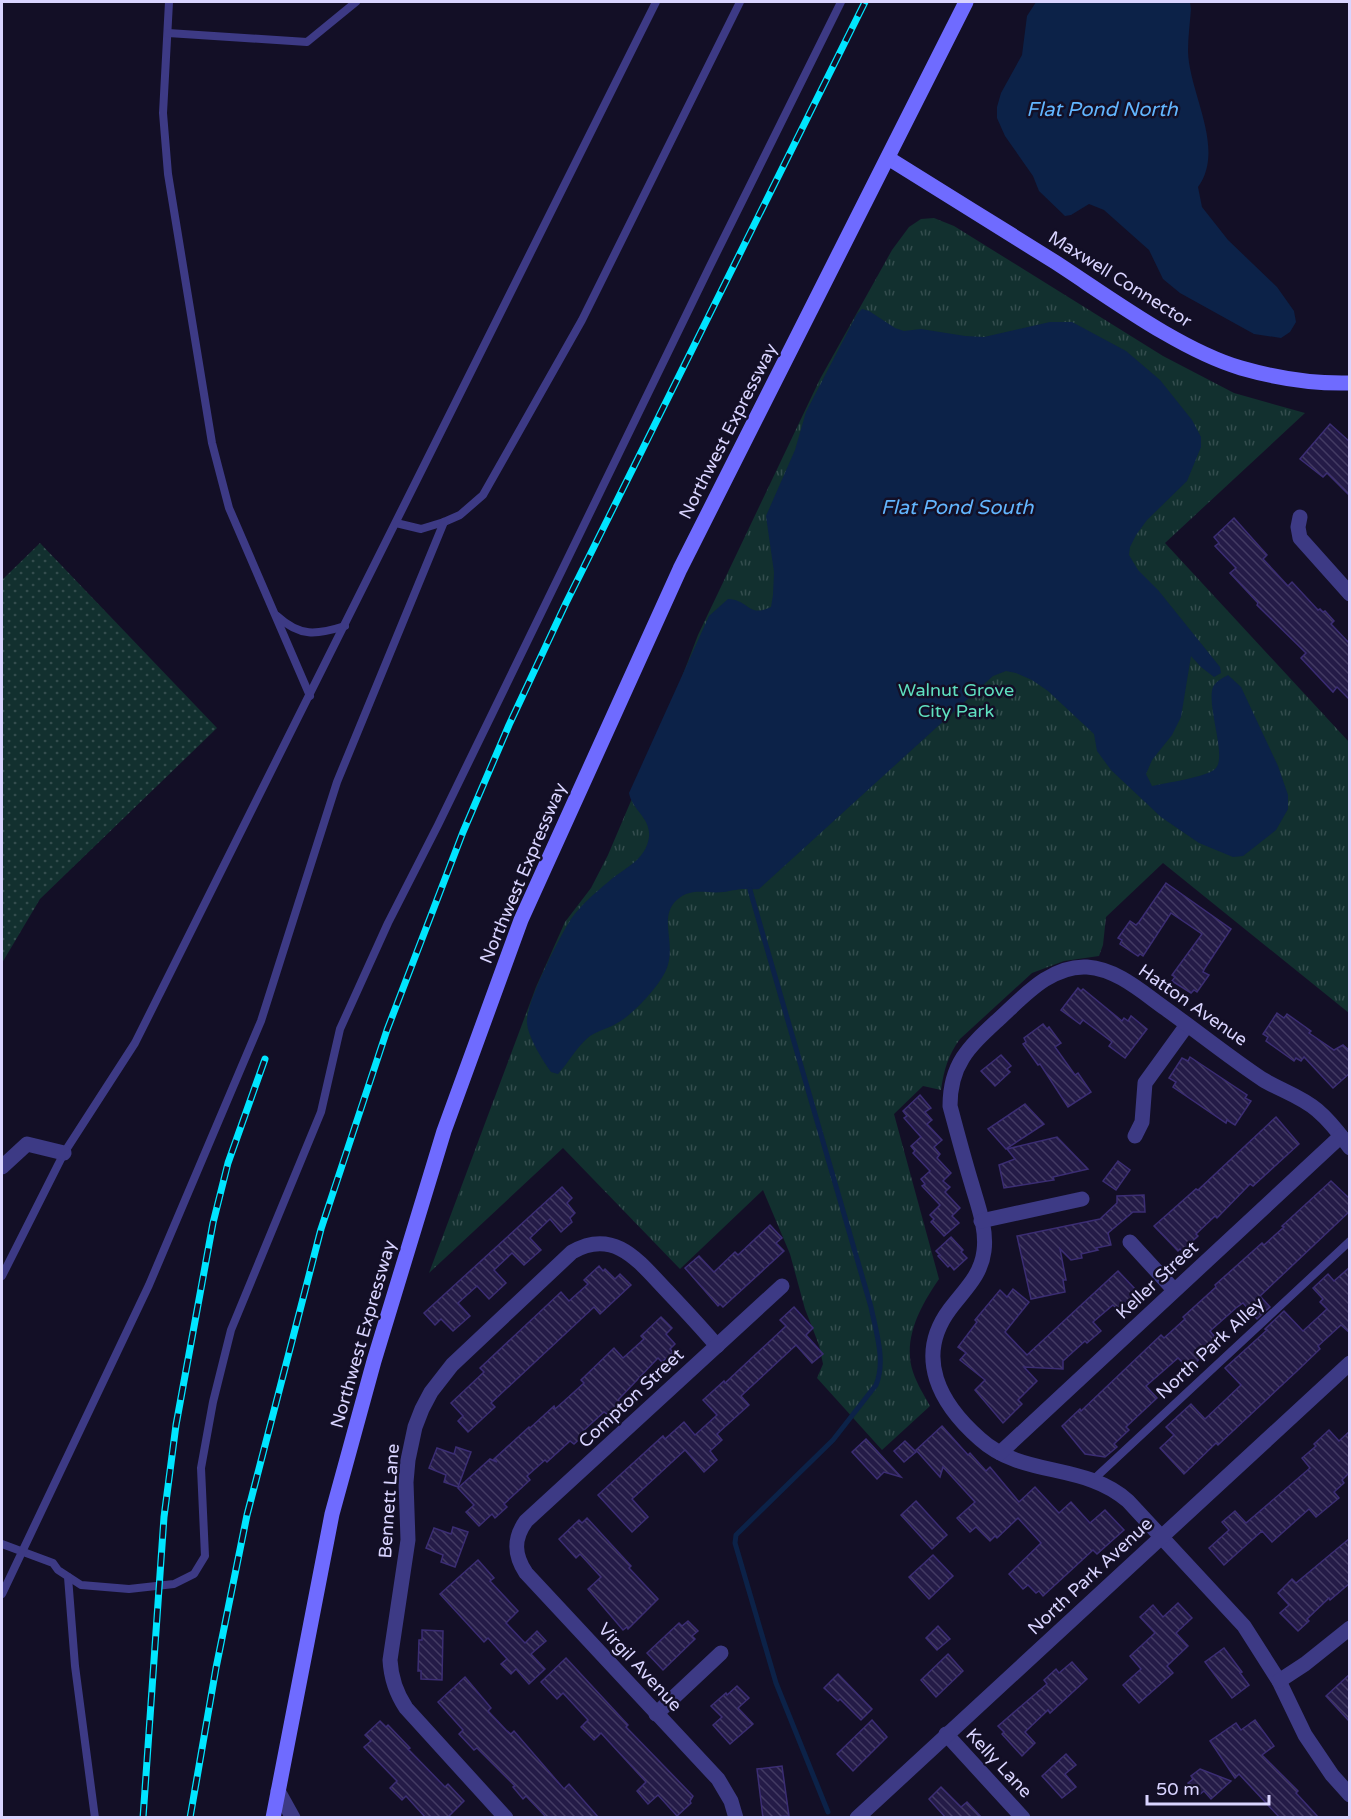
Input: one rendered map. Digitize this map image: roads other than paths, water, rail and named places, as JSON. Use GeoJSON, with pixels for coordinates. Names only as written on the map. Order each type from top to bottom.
{"type":"FeatureCollection","features":[{"type":"Feature","properties":{"kind":"main road","name":"Northwest Expressway"},"geometry":{"type":"LineString","coordinates":[[273,1818],[332,1514],[374,1360],[444,1131],[521,920],[680,569],[966,2]]}},
{"type":"Feature","properties":{"kind":"main road","name":"Maxwell Connector"},"geometry":{"type":"LineString","coordinates":[[888,158],[1132,312],[1198,350],[1240,368],[1263,374],[1296,380],[1350,383]]}},
{"type":"Feature","properties":{"kind":"street"},"geometry":{"type":"LineString","coordinates":[[1300,517],[1298,527],[1300,538],[1350,594]]}},
{"type":"Feature","properties":{"kind":"street","name":"Hatton Avenue"},"geometry":{"type":"LineString","coordinates":[[1345,1142],[1328,1120],[1306,1101],[1263,1079],[1126,981],[1100,969],[1086,967],[1057,972],[1033,987],[968,1049],[954,1075],[950,1091],[950,1106],[985,1237],[984,1253],[974,1279],[952,1305],[938,1327],[932,1358],[935,1378],[954,1413],[982,1441],[1000,1453],[1030,1465],[1094,1479],[1106,1485],[1121,1494],[1162,1536],[1244,1626],[1279,1681],[1305,1735],[1332,1775],[1350,1795]]}},
{"type":"Feature","properties":{"kind":"street"},"geometry":{"type":"LineString","coordinates":[[1135,1136],[1142,1122],[1145,1083],[1187,1025]]}},
{"type":"Feature","properties":{"kind":"street","name":"Keller Street"},"geometry":{"type":"LineString","coordinates":[[1000,1453],[1174,1290],[1345,1142]]}},
{"type":"Feature","properties":{"kind":"street"},"geometry":{"type":"LineString","coordinates":[[2,1167],[27,1144],[64,1153]]}},
{"type":"Feature","properties":{"kind":"street"},"geometry":{"type":"LineString","coordinates":[[981,1221],[1082,1199]]}},
{"type":"Feature","properties":{"kind":"street"},"geometry":{"type":"LineString","coordinates":[[1130,1242],[1174,1290]]}},
{"type":"Feature","properties":{"kind":"street","name":"Bennett Lane"},"geometry":{"type":"LineString","coordinates":[[506,1818],[406,1708],[394,1688],[390,1670],[408,1539],[406,1482],[408,1460],[415,1427],[422,1409],[431,1392],[452,1365],[572,1252],[591,1244],[600,1243],[619,1248],[637,1259],[717,1346]]}},
{"type":"Feature","properties":{"kind":"street","name":"Compton Street"},"geometry":{"type":"LineString","coordinates":[[516,1544],[518,1532],[526,1521],[782,1286]]}},
{"type":"Feature","properties":{"kind":"street","name":"North Park Avenue"},"geometry":{"type":"LineString","coordinates":[[857,1818],[1350,1363]]}},
{"type":"Feature","properties":{"kind":"street","name":"Virgil Avenue"},"geometry":{"type":"LineString","coordinates":[[516,1544],[519,1563],[526,1573],[718,1779],[731,1801],[735,1818]]}},
{"type":"Feature","properties":{"kind":"street"},"geometry":{"type":"LineString","coordinates":[[1279,1681],[1305,1664],[1350,1628]]}},
{"type":"Feature","properties":{"kind":"street"},"geometry":{"type":"LineString","coordinates":[[656,1714],[721,1653]]}},
{"type":"Feature","properties":{"kind":"street","name":"Kelly Lane"},"geometry":{"type":"LineString","coordinates":[[946,1734],[1023,1818]]}},
{"type":"Feature","properties":{"kind":"street"},"geometry":{"type":"LineString","coordinates":[[278,1791],[293,1818]]}},
{"type":"Feature","properties":{"kind":"lane"},"geometry":{"type":"LineString","coordinates":[[169,2],[163,113],[168,174],[212,443],[229,508],[310,696]]}},
{"type":"Feature","properties":{"kind":"lane"},"geometry":{"type":"LineString","coordinates":[[168,33],[307,42],[356,2]]}},
{"type":"Feature","properties":{"kind":"lane"},"geometry":{"type":"LineString","coordinates":[[2,1276],[64,1153],[135,1043],[656,2]]}},
{"type":"Feature","properties":{"kind":"lane"},"geometry":{"type":"LineString","coordinates":[[396,523],[421,529],[444,522],[460,516],[483,495],[582,320],[740,2]]}},
{"type":"Feature","properties":{"kind":"lane"},"geometry":{"type":"LineString","coordinates":[[2,1544],[53,1563],[58,1570],[81,1585],[119,1588],[174,1584],[194,1574],[205,1556],[201,1468],[213,1402],[231,1330],[321,1112],[340,1029],[388,923],[841,2]]}},
{"type":"Feature","properties":{"kind":"lane"},"geometry":{"type":"LineString","coordinates":[[2,1594],[149,1285],[261,1021],[337,782],[444,522]]}},
{"type":"Feature","properties":{"kind":"lane"},"geometry":{"type":"LineString","coordinates":[[274,614],[298,632],[315,633],[345,626]]}},
{"type":"Feature","properties":{"kind":"lane","name":"North Park Alley"},"geometry":{"type":"LineString","coordinates":[[1094,1479],[1350,1241]]}},
{"type":"Feature","properties":{"kind":"lane"},"geometry":{"type":"LineString","coordinates":[[68,1577],[75,1666],[95,1818]]}},
{"type":"Feature","properties":{"kind":"water","name":"Flat Pond North"},"geometry":{"type":"Polygon","coordinates":[[[1036,2],[1190,2],[1188,51],[1190,68],[1204,120],[1208,155],[1206,172],[1198,187],[1202,207],[1228,240],[1277,287],[1294,311],[1296,322],[1290,332],[1281,338],[1254,334],[1180,293],[1163,279],[1149,250],[1104,210],[1089,204],[1065,216],[1039,191],[1033,176],[1005,136],[997,118],[1001,93],[1022,55],[1027,16],[1036,2]]]}},
{"type":"Feature","properties":{"kind":"water","name":"Flat Pond South"},"geometry":{"type":"Polygon","coordinates":[[[862,309],[904,331],[921,329],[965,336],[984,337],[1050,322],[1072,322],[1126,351],[1160,380],[1192,420],[1201,437],[1201,447],[1187,481],[1147,520],[1136,535],[1129,555],[1138,570],[1158,590],[1220,667],[1221,673],[1214,677],[1191,656],[1181,717],[1172,735],[1152,760],[1146,774],[1152,786],[1195,777],[1215,769],[1219,754],[1212,706],[1213,687],[1228,675],[1241,687],[1278,766],[1288,795],[1288,809],[1276,830],[1243,856],[1233,857],[1199,843],[1161,817],[1111,770],[1097,751],[1094,734],[1048,691],[1032,680],[1006,671],[993,676],[759,889],[694,892],[678,899],[668,915],[670,954],[668,965],[659,982],[625,1018],[585,1040],[558,1074],[551,1072],[533,1042],[527,1023],[531,1001],[537,986],[571,919],[598,891],[632,864],[647,845],[649,830],[647,824],[629,793],[709,616],[728,599],[741,602],[757,611],[771,607],[774,572],[766,516],[795,450],[806,412],[857,314],[862,309]]]}},
{"type":"Feature","properties":{"kind":"waterway"},"geometry":{"type":"LineString","coordinates":[[750,890],[871,1307],[880,1356],[876,1385],[833,1440],[736,1535],[735,1543],[776,1683],[828,1812]]}},
{"type":"Feature","properties":{"kind":"railway"},"geometry":{"type":"LineString","coordinates":[[190,1818],[216,1668],[247,1515],[321,1229],[387,1030],[463,832],[509,725],[566,603],[865,2]]}},
{"type":"Feature","properties":{"kind":"railway"},"geometry":{"type":"LineString","coordinates":[[143,1818],[164,1517],[176,1425],[213,1223],[228,1163],[265,1059]]}},
{"type":"Feature","properties":{"kind":"park label","name":"Walnut Grove City Park"},"geometry":{"type":"Point","coordinates":[956,700]}}]}
